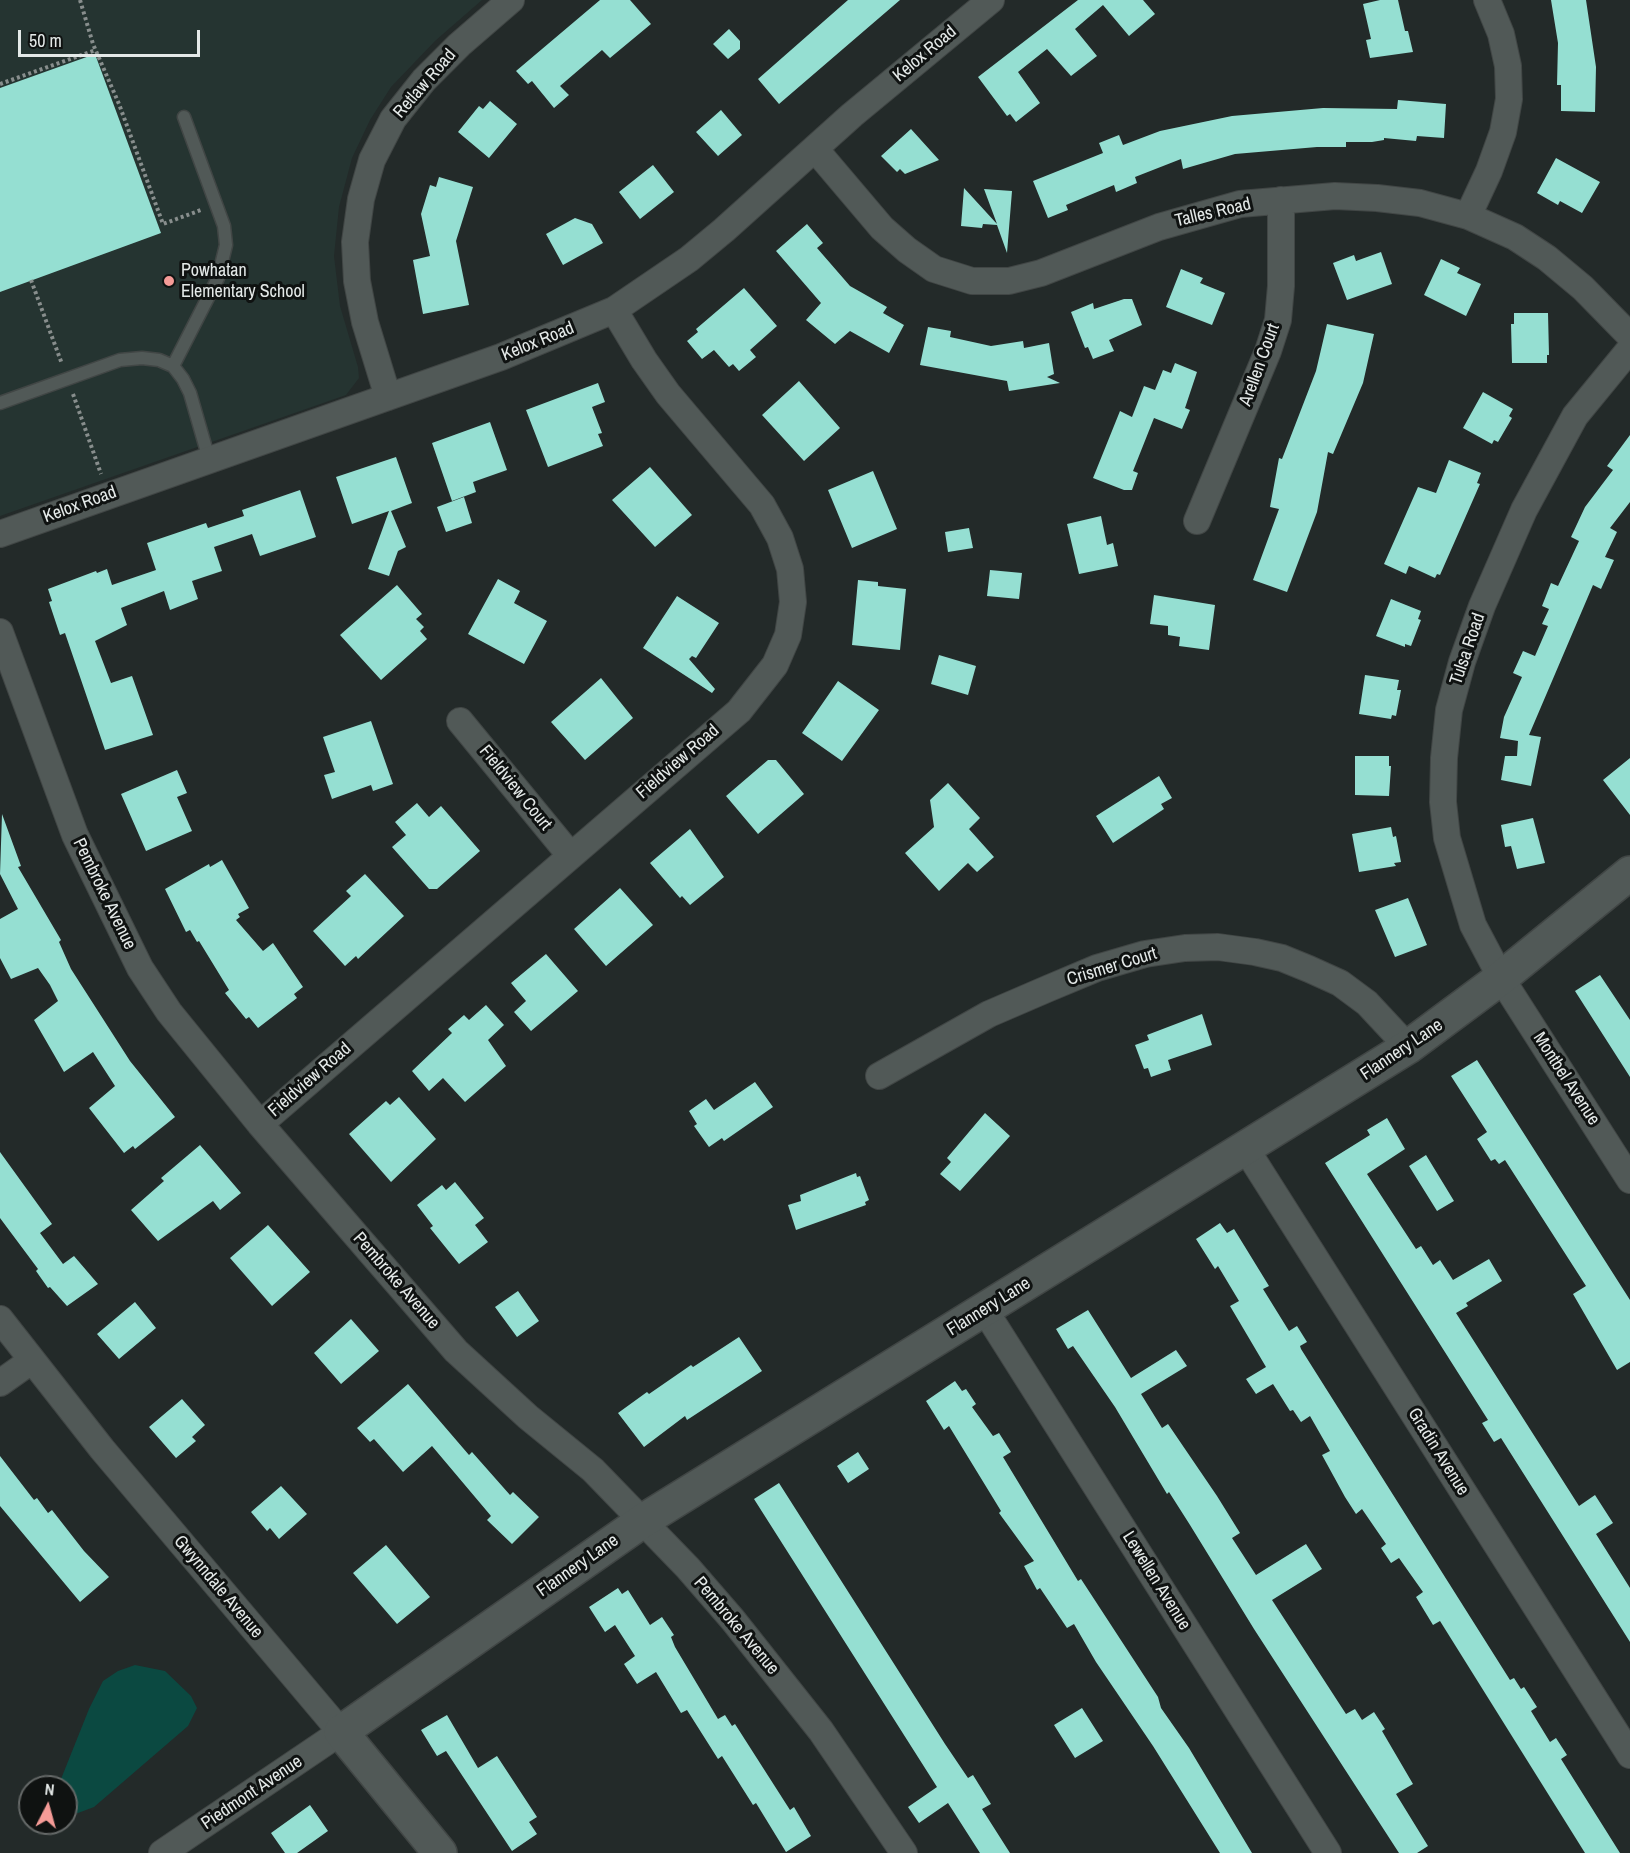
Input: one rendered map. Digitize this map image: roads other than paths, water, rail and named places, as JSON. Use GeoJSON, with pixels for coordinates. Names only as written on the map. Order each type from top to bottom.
{"type":"FeatureCollection","features":[{"type":"Feature","properties":{"kind":"street","name":"Retlaw Road"},"geometry":{"type":"LineString","coordinates":[[388,397],[366,322],[357,281],[355,242],[361,199],[372,160],[393,119],[424,80],[459,45],[511,0]]}},
{"type":"Feature","properties":{"kind":"street","name":"Kelox Road"},"geometry":{"type":"LineString","coordinates":[[0,534],[501,357],[614,310],[689,259],[852,115],[991,0]]}},
{"type":"Feature","properties":{"kind":"street"},"geometry":{"type":"LineString","coordinates":[[1468,216],[1489,171],[1503,132],[1509,99],[1508,66],[1502,34],[1487,0]]}},
{"type":"Feature","properties":{"kind":"street","name":"Talles Road"},"geometry":{"type":"LineString","coordinates":[[815,149],[882,228],[907,250],[934,269],[972,281],[1009,281],[1041,273],[1159,227],[1240,204],[1335,196],[1377,198],[1420,203],[1468,216],[1515,237],[1547,258],[1582,288],[1630,336]]}},
{"type":"Feature","properties":{"kind":"street","name":"Arellen Court"},"geometry":{"type":"LineString","coordinates":[[1197,521],[1268,351],[1278,320],[1281,286],[1281,200]]}},
{"type":"Feature","properties":{"kind":"street","name":"Fieldview Road"},"geometry":{"type":"LineString","coordinates":[[260,1124],[738,711],[775,665],[788,635],[793,602],[790,569],[783,548],[762,504],[668,394],[644,360],[614,310]]}},
{"type":"Feature","properties":{"kind":"street","name":"Tulsa Road"},"geometry":{"type":"LineString","coordinates":[[1502,978],[1473,925],[1447,838],[1443,802],[1449,710],[1461,662],[1482,606],[1524,510],[1575,416],[1604,377],[1630,349]]}},
{"type":"Feature","properties":{"kind":"street","name":"Pembroke Avenue"},"geometry":{"type":"LineString","coordinates":[[0,632],[75,836],[140,968],[169,1012],[260,1124],[456,1351],[528,1417],[593,1470],[696,1576],[821,1731],[904,1853]]}},
{"type":"Feature","properties":{"kind":"street","name":"Fieldview Court"},"geometry":{"type":"LineString","coordinates":[[460,721],[570,855]]}},
{"type":"Feature","properties":{"kind":"street","name":"Flannery Lane"},"geometry":{"type":"LineString","coordinates":[[341,1732],[644,1520],[1408,1047],[1502,978],[1630,873]]}},
{"type":"Feature","properties":{"kind":"street","name":"Crismer Court"},"geometry":{"type":"LineString","coordinates":[[879,1076],[989,1014],[1097,968],[1145,954],[1185,948],[1218,947],[1282,958],[1341,983],[1367,1003],[1408,1047]]}},
{"type":"Feature","properties":{"kind":"street","name":"Montbel Avenue"},"geometry":{"type":"LineString","coordinates":[[1502,978],[1630,1180]]}},
{"type":"Feature","properties":{"kind":"street","name":"Gradin Avenue"},"geometry":{"type":"LineString","coordinates":[[1246,1149],[1630,1755]]}},
{"type":"Feature","properties":{"kind":"street","name":"Lewellen Avenue"},"geometry":{"type":"LineString","coordinates":[[984,1310],[1328,1853]]}},
{"type":"Feature","properties":{"kind":"street","name":"Gwynndale Avenue"},"geometry":{"type":"LineString","coordinates":[[0,1319],[31,1361],[441,1853]]}},
{"type":"Feature","properties":{"kind":"street"},"geometry":{"type":"LineString","coordinates":[[0,1383],[31,1361]]}},
{"type":"Feature","properties":{"kind":"street","name":"Piedmont Avenue"},"geometry":{"type":"LineString","coordinates":[[162,1853],[341,1732]]}},
{"type":"Feature","properties":{"kind":"lane"},"geometry":{"type":"LineString","coordinates":[[173,366],[218,278],[224,260],[225,235],[184,117]]}},
{"type":"Feature","properties":{"kind":"lane"},"geometry":{"type":"LineString","coordinates":[[0,403],[120,360],[142,358],[159,360],[173,366],[190,393],[209,459]]}},
{"type":"Feature","properties":{"kind":"place","name":"Powhatan Elementary School"},"geometry":{"type":"Point","coordinates":[169,281]}}]}
